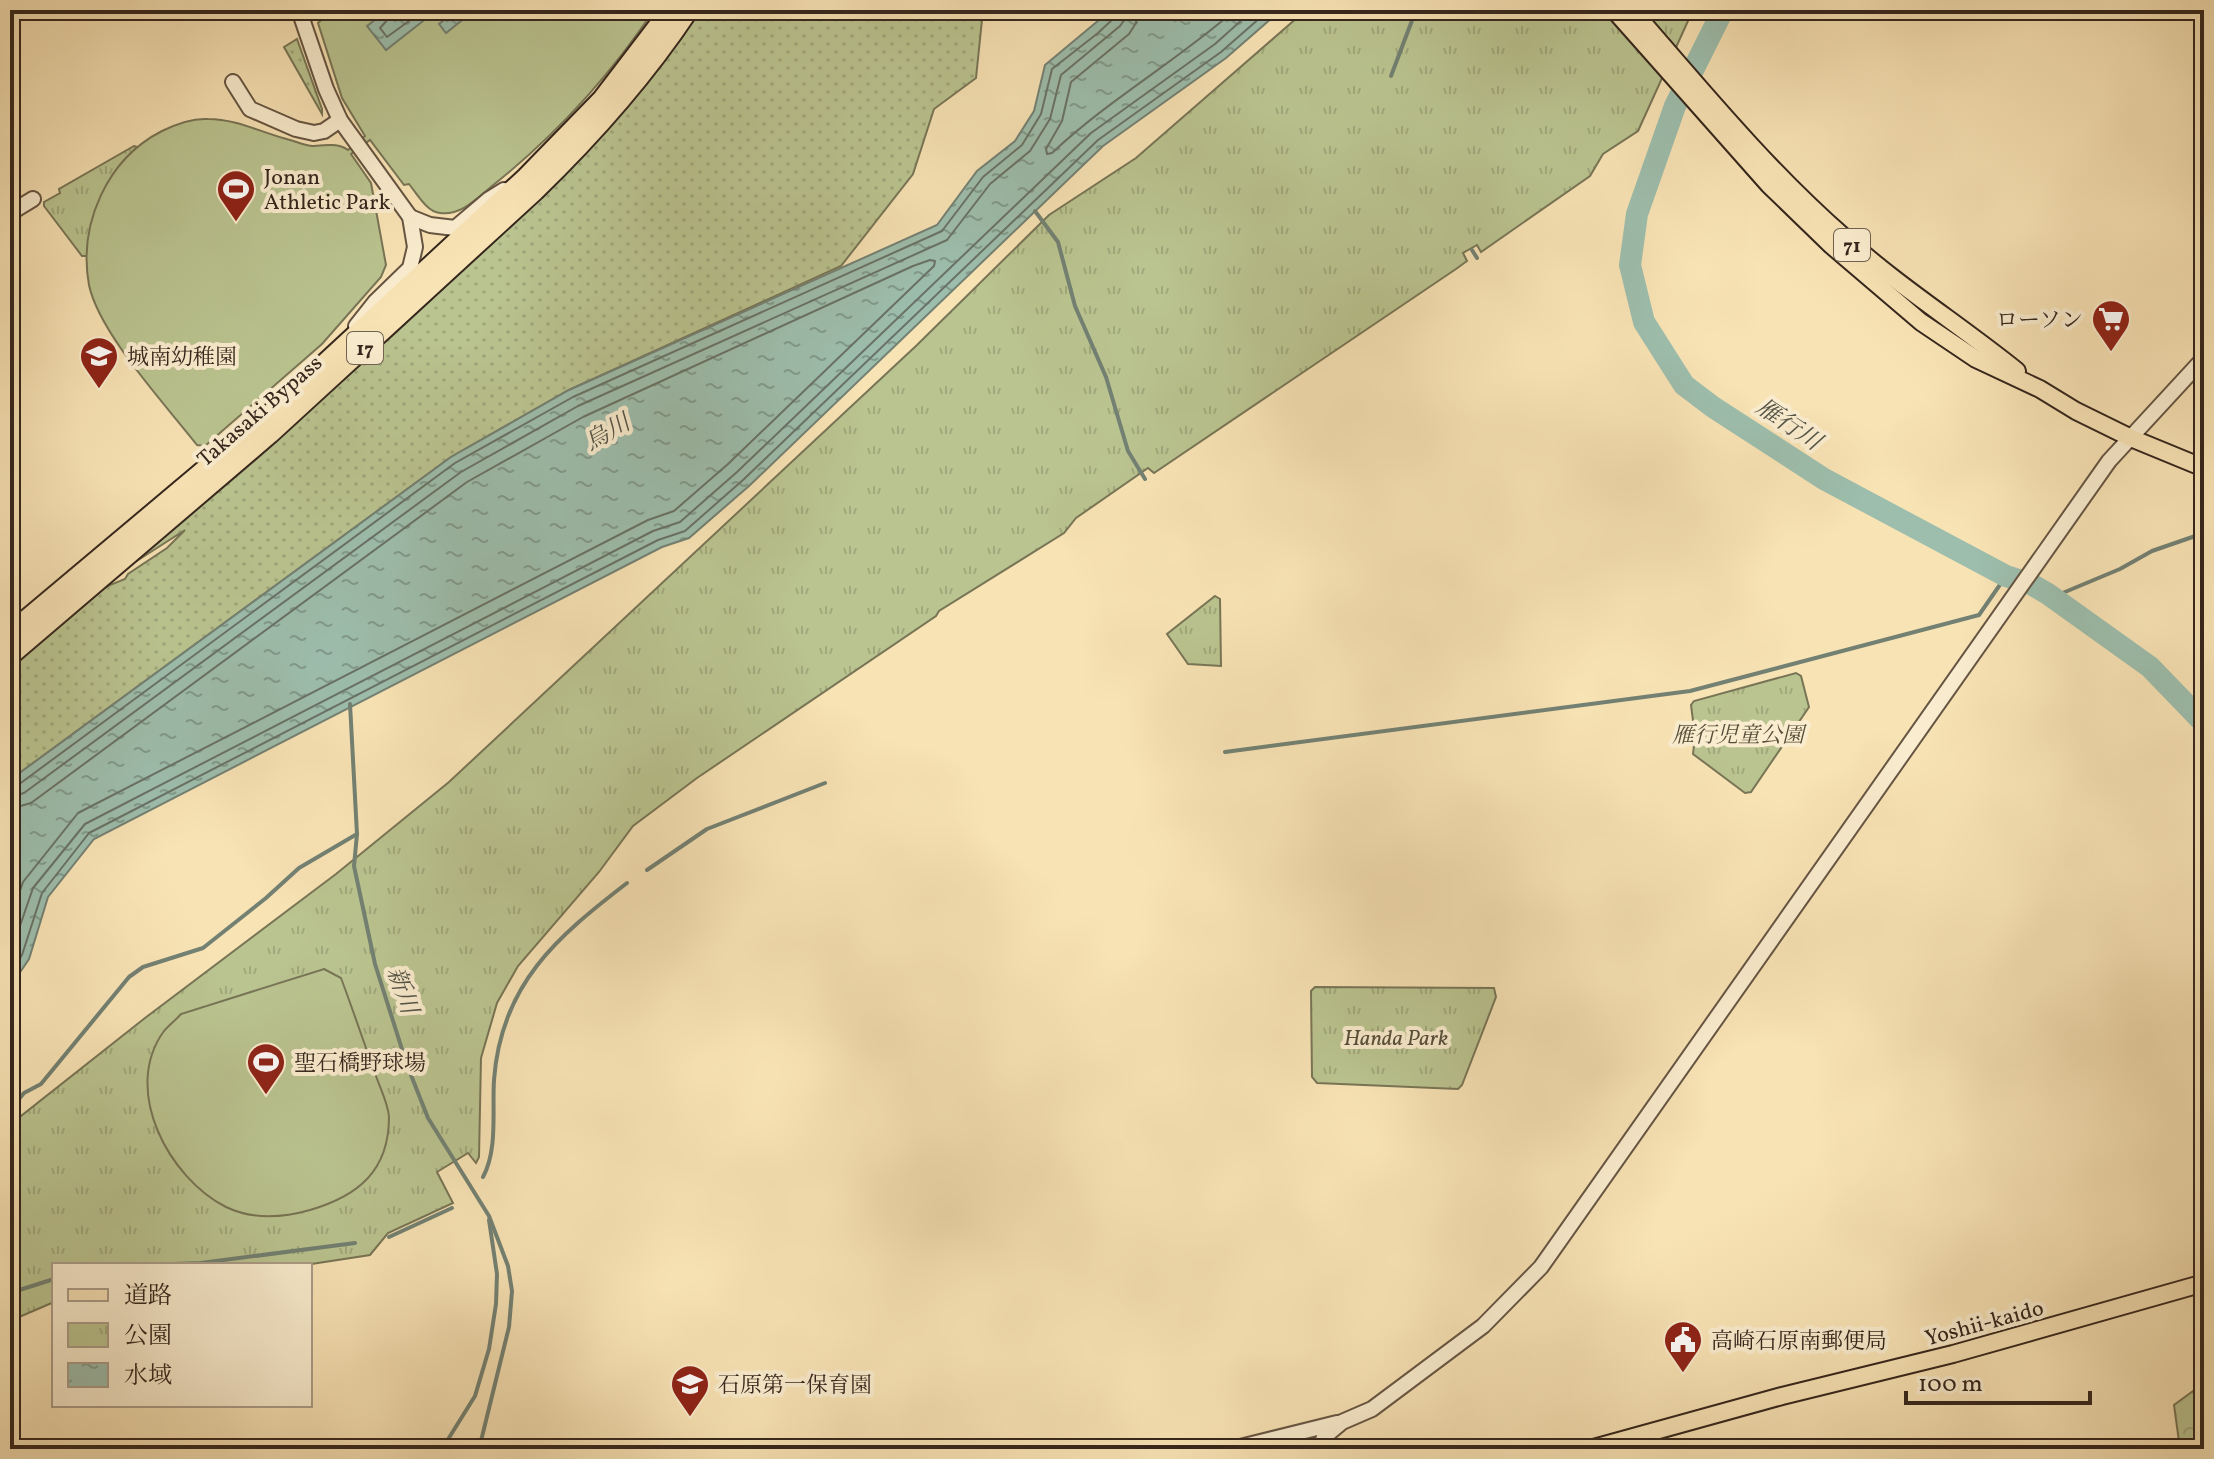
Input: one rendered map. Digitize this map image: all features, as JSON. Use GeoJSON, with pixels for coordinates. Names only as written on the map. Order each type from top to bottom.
{"type":"FeatureCollection","features":[{"type":"Feature","properties":{"kind":"highway","name":"Takasaki Bypass"},"geometry":{"type":"LineString","coordinates":[[10,633],[214,462],[344,347],[526,177],[602,99],[670,10]]}},
{"type":"Feature","properties":{"kind":"highway","name":"Takasaki Bypass"},"geometry":{"type":"LineString","coordinates":[[10,656],[270,434],[574,154],[610,113],[689,10]]}},
{"type":"Feature","properties":{"kind":"main road","name":"71"},"geometry":{"type":"LineString","coordinates":[[1614,10],[1722,124]]}},
{"type":"Feature","properties":{"kind":"main road","name":"71"},"geometry":{"type":"LineString","coordinates":[[1632,10],[1801,217],[1921,322],[1976,359],[2040,389],[2076,411],[2204,468]]}},
{"type":"Feature","properties":{"kind":"main road","name":"Yoshii-kaido"},"geometry":{"type":"LineString","coordinates":[[1590,1449],[1782,1396],[1953,1354],[2204,1283]]}},
{"type":"Feature","properties":{"kind":"street"},"geometry":{"type":"LineString","coordinates":[[299,10],[340,120],[410,217],[415,247],[410,268],[375,302],[344,347]]}},
{"type":"Feature","properties":{"kind":"street"},"geometry":{"type":"LineString","coordinates":[[233,82],[250,109],[296,129],[314,133],[324,131],[340,120]]}},
{"type":"Feature","properties":{"kind":"street"},"geometry":{"type":"LineString","coordinates":[[410,217],[430,225],[455,228],[488,200],[526,177]]}},
{"type":"Feature","properties":{"kind":"street"},"geometry":{"type":"LineString","coordinates":[[10,213],[33,199]]}},
{"type":"Feature","properties":{"kind":"street"},"geometry":{"type":"LineString","coordinates":[[1232,1449],[1342,1422],[1372,1409],[1472,1334],[1541,1267],[2109,461],[2204,358]]}},
{"type":"Feature","properties":{"kind":"street"},"geometry":{"type":"LineString","coordinates":[[1320,1449],[1324,1437],[1342,1422]]}},
{"type":"Feature","properties":{"kind":"green space","name":"Jonan Athletic Park"},"geometry":{"type":"Polygon","coordinates":[[[332,10],[654,10],[619,59],[559,126],[515,167],[462,209],[440,213],[431,209],[409,184],[404,185],[370,140],[351,154],[371,183],[386,265],[381,277],[322,344],[205,446],[197,445],[119,346],[95,304],[87,262],[93,217],[112,176],[126,158],[162,131],[184,122],[202,119],[229,121],[307,145],[336,145],[348,150],[365,136],[342,98],[318,23],[332,10]]]}},
{"type":"Feature","properties":{"kind":"green space"},"geometry":{"type":"Polygon","coordinates":[[[698,10],[983,10],[976,78],[934,109],[913,174],[841,266],[569,390],[451,457],[10,780],[10,661],[100,589],[125,579],[167,548],[185,530],[132,564],[347,377],[452,280],[611,119],[648,78],[698,10]]]}},
{"type":"Feature","properties":{"kind":"green space"},"geometry":{"type":"Polygon","coordinates":[[[1306,10],[1693,10],[1638,131],[1603,154],[1590,176],[1481,252],[1477,245],[1463,253],[1467,261],[1456,269],[1154,473],[1148,468],[1076,518],[1064,533],[939,611],[936,616],[697,778],[633,826],[599,872],[518,966],[497,1003],[481,1058],[479,1157],[476,1163],[468,1153],[437,1172],[453,1203],[388,1233],[370,1255],[312,1264],[52,1263],[52,1303],[10,1321],[10,1133],[16,1120],[336,874],[449,782],[917,345],[1049,215],[1136,158],[1306,10]]]}},
{"type":"Feature","properties":{"kind":"green space"},"geometry":{"type":"Polygon","coordinates":[[[297,39],[322,109],[322,114],[284,47],[297,39]]]}},
{"type":"Feature","properties":{"kind":"green space"},"geometry":{"type":"Polygon","coordinates":[[[137,147],[102,196],[91,224],[87,256],[82,256],[44,202],[60,193],[59,189],[137,147]]]}},
{"type":"Feature","properties":{"kind":"green space"},"geometry":{"type":"Polygon","coordinates":[[[1215,596],[1220,599],[1221,666],[1188,664],[1167,634],[1215,596]]]}},
{"type":"Feature","properties":{"kind":"green space","name":"雁行児童公園"},"geometry":{"type":"Polygon","coordinates":[[[1796,673],[1801,676],[1809,707],[1751,792],[1745,793],[1693,754],[1695,736],[1691,705],[1694,701],[1796,673]]]}},
{"type":"Feature","properties":{"kind":"green space","name":"聖石橋野球場"},"geometry":{"type":"Polygon","coordinates":[[[324,969],[341,978],[386,1101],[388,1136],[383,1152],[368,1178],[356,1189],[327,1204],[278,1216],[257,1216],[236,1211],[205,1194],[186,1176],[170,1154],[150,1105],[148,1079],[152,1054],[164,1031],[181,1014],[324,969]]]}},
{"type":"Feature","properties":{"kind":"green space","name":"Handa Park"},"geometry":{"type":"Polygon","coordinates":[[[1315,987],[1494,988],[1496,997],[1458,1089],[1317,1083],[1312,1077],[1311,991],[1315,987]]]}},
{"type":"Feature","properties":{"kind":"green space"},"geometry":{"type":"Polygon","coordinates":[[[2204,1383],[2204,1449],[2180,1449],[2174,1405],[2204,1383]]]}},
{"type":"Feature","properties":{"kind":"water"},"geometry":{"type":"Polygon","coordinates":[[[388,10],[437,10],[386,50],[367,26],[388,10]]]}},
{"type":"Feature","properties":{"kind":"water"},"geometry":{"type":"Polygon","coordinates":[[[457,10],[466,10],[466,17],[446,33],[439,24],[457,10]]]}},
{"type":"Feature","properties":{"kind":"water","name":"烏川"},"geometry":{"type":"Polygon","coordinates":[[[1111,10],[1281,10],[1226,58],[1103,146],[749,486],[689,538],[662,547],[94,839],[48,897],[29,959],[10,987],[10,780],[451,457],[569,390],[937,225],[977,171],[1015,141],[1034,111],[1045,65],[1111,10]]]}},
{"type":"Feature","properties":{"kind":"waterway"},"geometry":{"type":"LineString","coordinates":[[1391,76],[1416,10]]}},
{"type":"Feature","properties":{"kind":"waterway","name":"雁行川"},"geometry":{"type":"LineString","coordinates":[[1723,10],[1675,106],[1637,214],[1630,265],[1644,322],[1684,385],[1824,479],[2006,576],[2031,584],[2048,594],[2150,667],[2204,723]]}},
{"type":"Feature","properties":{"kind":"waterway"},"geometry":{"type":"LineString","coordinates":[[1035,211],[1058,242],[1075,306],[1106,377],[1128,451],[1145,479]]}},
{"type":"Feature","properties":{"kind":"waterway"},"geometry":{"type":"LineString","coordinates":[[1472,250],[1477,258]]}},
{"type":"Feature","properties":{"kind":"waterway"},"geometry":{"type":"LineString","coordinates":[[2053,597],[2120,569],[2152,551],[2204,533]]}},
{"type":"Feature","properties":{"kind":"waterway"},"geometry":{"type":"LineString","coordinates":[[1225,752],[1690,691],[1979,615],[2006,576]]}},
{"type":"Feature","properties":{"kind":"waterway","name":"新川"},"geometry":{"type":"LineString","coordinates":[[350,704],[357,834],[354,866],[375,964],[407,1065],[428,1118],[489,1216],[508,1266],[512,1291],[509,1327],[479,1449]]}},
{"type":"Feature","properties":{"kind":"waterway"},"geometry":{"type":"LineString","coordinates":[[647,870],[707,829],[825,783]]}},
{"type":"Feature","properties":{"kind":"waterway"},"geometry":{"type":"LineString","coordinates":[[10,1110],[24,1093],[41,1084],[129,977],[143,967],[203,948],[299,868],[357,834]]}},
{"type":"Feature","properties":{"kind":"waterway"},"geometry":{"type":"LineString","coordinates":[[483,1177],[493,1142],[494,1080],[508,1016],[521,990],[556,944],[627,883]]}},
{"type":"Feature","properties":{"kind":"waterway"},"geometry":{"type":"LineString","coordinates":[[389,1237],[452,1208]]}},
{"type":"Feature","properties":{"kind":"waterway"},"geometry":{"type":"LineString","coordinates":[[442,1449],[475,1396],[489,1349],[497,1274],[489,1220]]}},
{"type":"Feature","properties":{"kind":"waterway"},"geometry":{"type":"LineString","coordinates":[[201,1263],[355,1243]]}},
{"type":"Feature","properties":{"kind":"waterway"},"geometry":{"type":"LineString","coordinates":[[10,1293],[52,1280]]}},
{"type":"Feature","properties":{"kind":"place","name":"Jonan Athletic Park"},"geometry":{"type":"Point","coordinates":[236,223]}},
{"type":"Feature","properties":{"kind":"place","name":"ローソン"},"geometry":{"type":"Point","coordinates":[2111,353]}},
{"type":"Feature","properties":{"kind":"place","name":"城南幼稚園"},"geometry":{"type":"Point","coordinates":[99,390]}},
{"type":"Feature","properties":{"kind":"place","name":"聖石橋野球場"},"geometry":{"type":"Point","coordinates":[266,1096]}},
{"type":"Feature","properties":{"kind":"place","name":"高崎石原南郵便局"},"geometry":{"type":"Point","coordinates":[1683,1374]}},
{"type":"Feature","properties":{"kind":"place","name":"石原第一保育園"},"geometry":{"type":"Point","coordinates":[690,1418]}}]}
